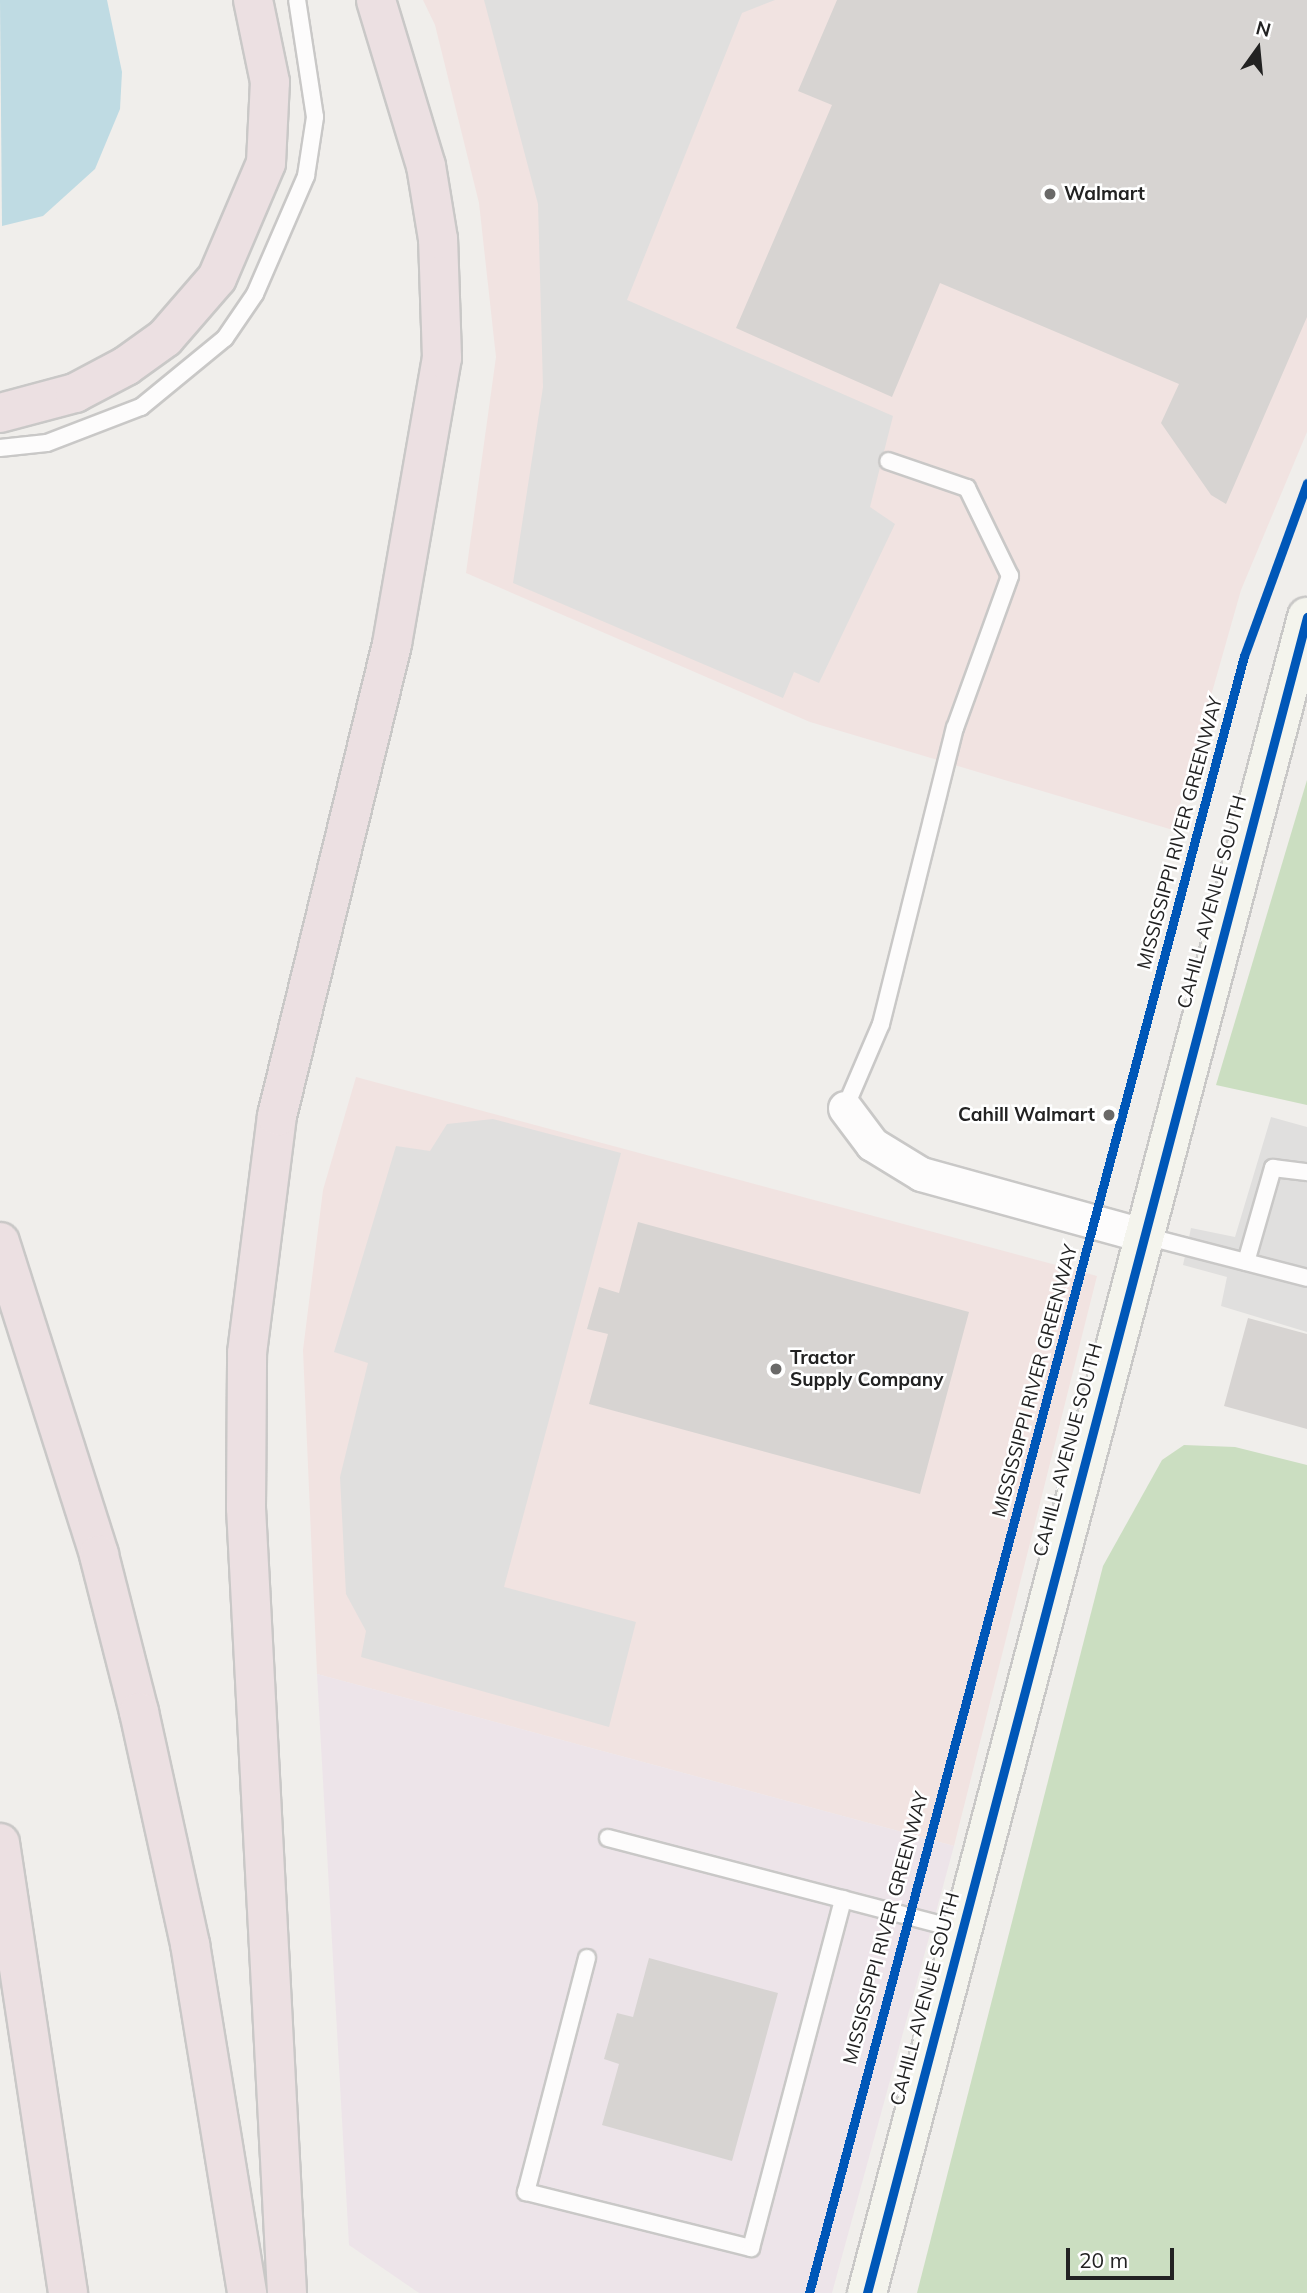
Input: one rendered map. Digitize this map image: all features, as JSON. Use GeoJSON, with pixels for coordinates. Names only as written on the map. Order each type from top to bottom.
{"type":"FeatureCollection","features":[{"type":"Feature","properties":{"kind":"highway"},"geometry":{"type":"LineString","coordinates":[[0,413],[75,393],[126,366],[165,338],[217,278],[256,200],[268,151],[270,82],[253,0]]}},
{"type":"Feature","properties":{"kind":"highway"},"geometry":{"type":"LineString","coordinates":[[287,2293],[246,1507],[247,1353],[277,1116],[398,617],[442,358],[438,239],[426,166],[376,0]]}},
{"type":"Feature","properties":{"kind":"highway"},"geometry":{"type":"LineString","coordinates":[[0,1242],[99,1555],[139,1713],[190,1944],[247,2293]]}},
{"type":"Feature","properties":{"kind":"highway"},"geometry":{"type":"LineString","coordinates":[[0,1843],[68,2293]]}},
{"type":"Feature","properties":{"kind":"street","name":"CAHILL AVENUE SOUTH"},"geometry":{"type":"LineString","coordinates":[[867,2293],[1307,617]]}},
{"type":"Feature","properties":{"kind":"street"},"geometry":{"type":"LineString","coordinates":[[845,1108],[872,1144],[921,1174],[1143,1235]]}},
{"type":"Feature","properties":{"kind":"lane"},"geometry":{"type":"LineString","coordinates":[[0,448],[47,443],[141,407],[225,338],[255,294],[306,176],[315,117],[297,0]]}},
{"type":"Feature","properties":{"kind":"lane"},"geometry":{"type":"LineString","coordinates":[[845,1108],[881,1024],[955,728],[1010,576],[967,488],[888,461]]}},
{"type":"Feature","properties":{"kind":"lane"},"geometry":{"type":"LineString","coordinates":[[1246,1262],[1273,1168],[1307,1172]]}},
{"type":"Feature","properties":{"kind":"lane"},"geometry":{"type":"LineString","coordinates":[[1143,1235],[1307,1278]]}},
{"type":"Feature","properties":{"kind":"lane"},"geometry":{"type":"LineString","coordinates":[[608,1838],[961,1930]]}},
{"type":"Feature","properties":{"kind":"lane"},"geometry":{"type":"LineString","coordinates":[[587,1958],[526,2192],[751,2248],[843,1899]]}},
{"type":"Feature","properties":{"kind":"shaded area"},"geometry":{"type":"Polygon","coordinates":[[[423,0],[1307,0],[1307,432],[1241,590],[1173,830],[810,722],[466,573],[496,357],[479,203],[435,25],[423,0]]]}},
{"type":"Feature","properties":{"kind":"shaded area"},"geometry":{"type":"Polygon","coordinates":[[[484,0],[775,0],[742,13],[627,300],[893,416],[870,507],[895,524],[819,683],[794,672],[783,698],[513,583],[543,387],[538,204],[484,0]]]}},
{"type":"Feature","properties":{"kind":"shaded area"},"geometry":{"type":"Polygon","coordinates":[[[356,1077],[1097,1276],[954,1846],[317,1674],[303,1350],[323,1190],[356,1077]]]}},
{"type":"Feature","properties":{"kind":"shaded area"},"geometry":{"type":"Polygon","coordinates":[[[1271,1117],[1307,1127],[1307,1332],[1221,1306],[1227,1277],[1183,1265],[1191,1228],[1235,1237],[1271,1117]]]}},
{"type":"Feature","properties":{"kind":"shaded area"},"geometry":{"type":"Polygon","coordinates":[[[493,1119],[621,1153],[504,1587],[636,1622],[609,1727],[361,1657],[366,1631],[346,1594],[340,1477],[368,1363],[334,1352],[396,1146],[430,1151],[447,1124],[493,1119]]]}},
{"type":"Feature","properties":{"kind":"shaded area"},"geometry":{"type":"Polygon","coordinates":[[[317,1674],[954,1846],[832,2293],[419,2293],[349,2245],[317,1674]]]}},
{"type":"Feature","properties":{"kind":"green space"},"geometry":{"type":"Polygon","coordinates":[[[1307,780],[1307,1105],[1216,1085],[1307,780]]]}},
{"type":"Feature","properties":{"kind":"green space"},"geometry":{"type":"Polygon","coordinates":[[[1184,1445],[1235,1447],[1307,1465],[1307,2293],[917,2293],[1103,1566],[1162,1460],[1184,1445]]]}},
{"type":"Feature","properties":{"kind":"water"},"geometry":{"type":"Polygon","coordinates":[[[0,0],[107,0],[122,72],[120,109],[95,169],[43,216],[2,226],[0,0]]]}},
{"type":"Feature","properties":{"kind":"building","name":"Walmart"},"geometry":{"type":"Polygon","coordinates":[[[837,0],[1307,0],[1307,317],[1226,504],[1211,495],[1161,423],[1179,384],[940,283],[892,397],[736,328],[832,105],[798,91],[837,0]]]}},
{"type":"Feature","properties":{"kind":"building","name":"Tractor Supply Company"},"geometry":{"type":"Polygon","coordinates":[[[638,1222],[969,1312],[920,1494],[589,1404],[608,1334],[587,1329],[599,1287],[619,1293],[638,1222]]]}},
{"type":"Feature","properties":{"kind":"building"},"geometry":{"type":"Polygon","coordinates":[[[1248,1318],[1307,1334],[1307,1429],[1224,1406],[1248,1318]]]}},
{"type":"Feature","properties":{"kind":"building"},"geometry":{"type":"Polygon","coordinates":[[[649,1958],[778,1993],[732,2161],[602,2125],[619,2064],[604,2059],[617,2013],[633,2017],[649,1958]]]}},
{"type":"Feature","properties":{"kind":"cycle path","name":"MISSISSIPPI RIVER GREENWAY"},"geometry":{"type":"LineString","coordinates":[[809,2293],[1244,656],[1307,483]]}},
{"type":"Feature","properties":{"kind":"cycle path"},"geometry":{"type":"LineString","coordinates":[[867,2293],[1307,617]]}},
{"type":"Feature","properties":{"kind":"place","name":"Walmart"},"geometry":{"type":"Point","coordinates":[1050,194]}},
{"type":"Feature","properties":{"kind":"place","name":"Cahill Walmart"},"geometry":{"type":"Point","coordinates":[1109,1115]}},
{"type":"Feature","properties":{"kind":"place","name":"Tractor Supply Company"},"geometry":{"type":"Point","coordinates":[776,1369]}}]}
